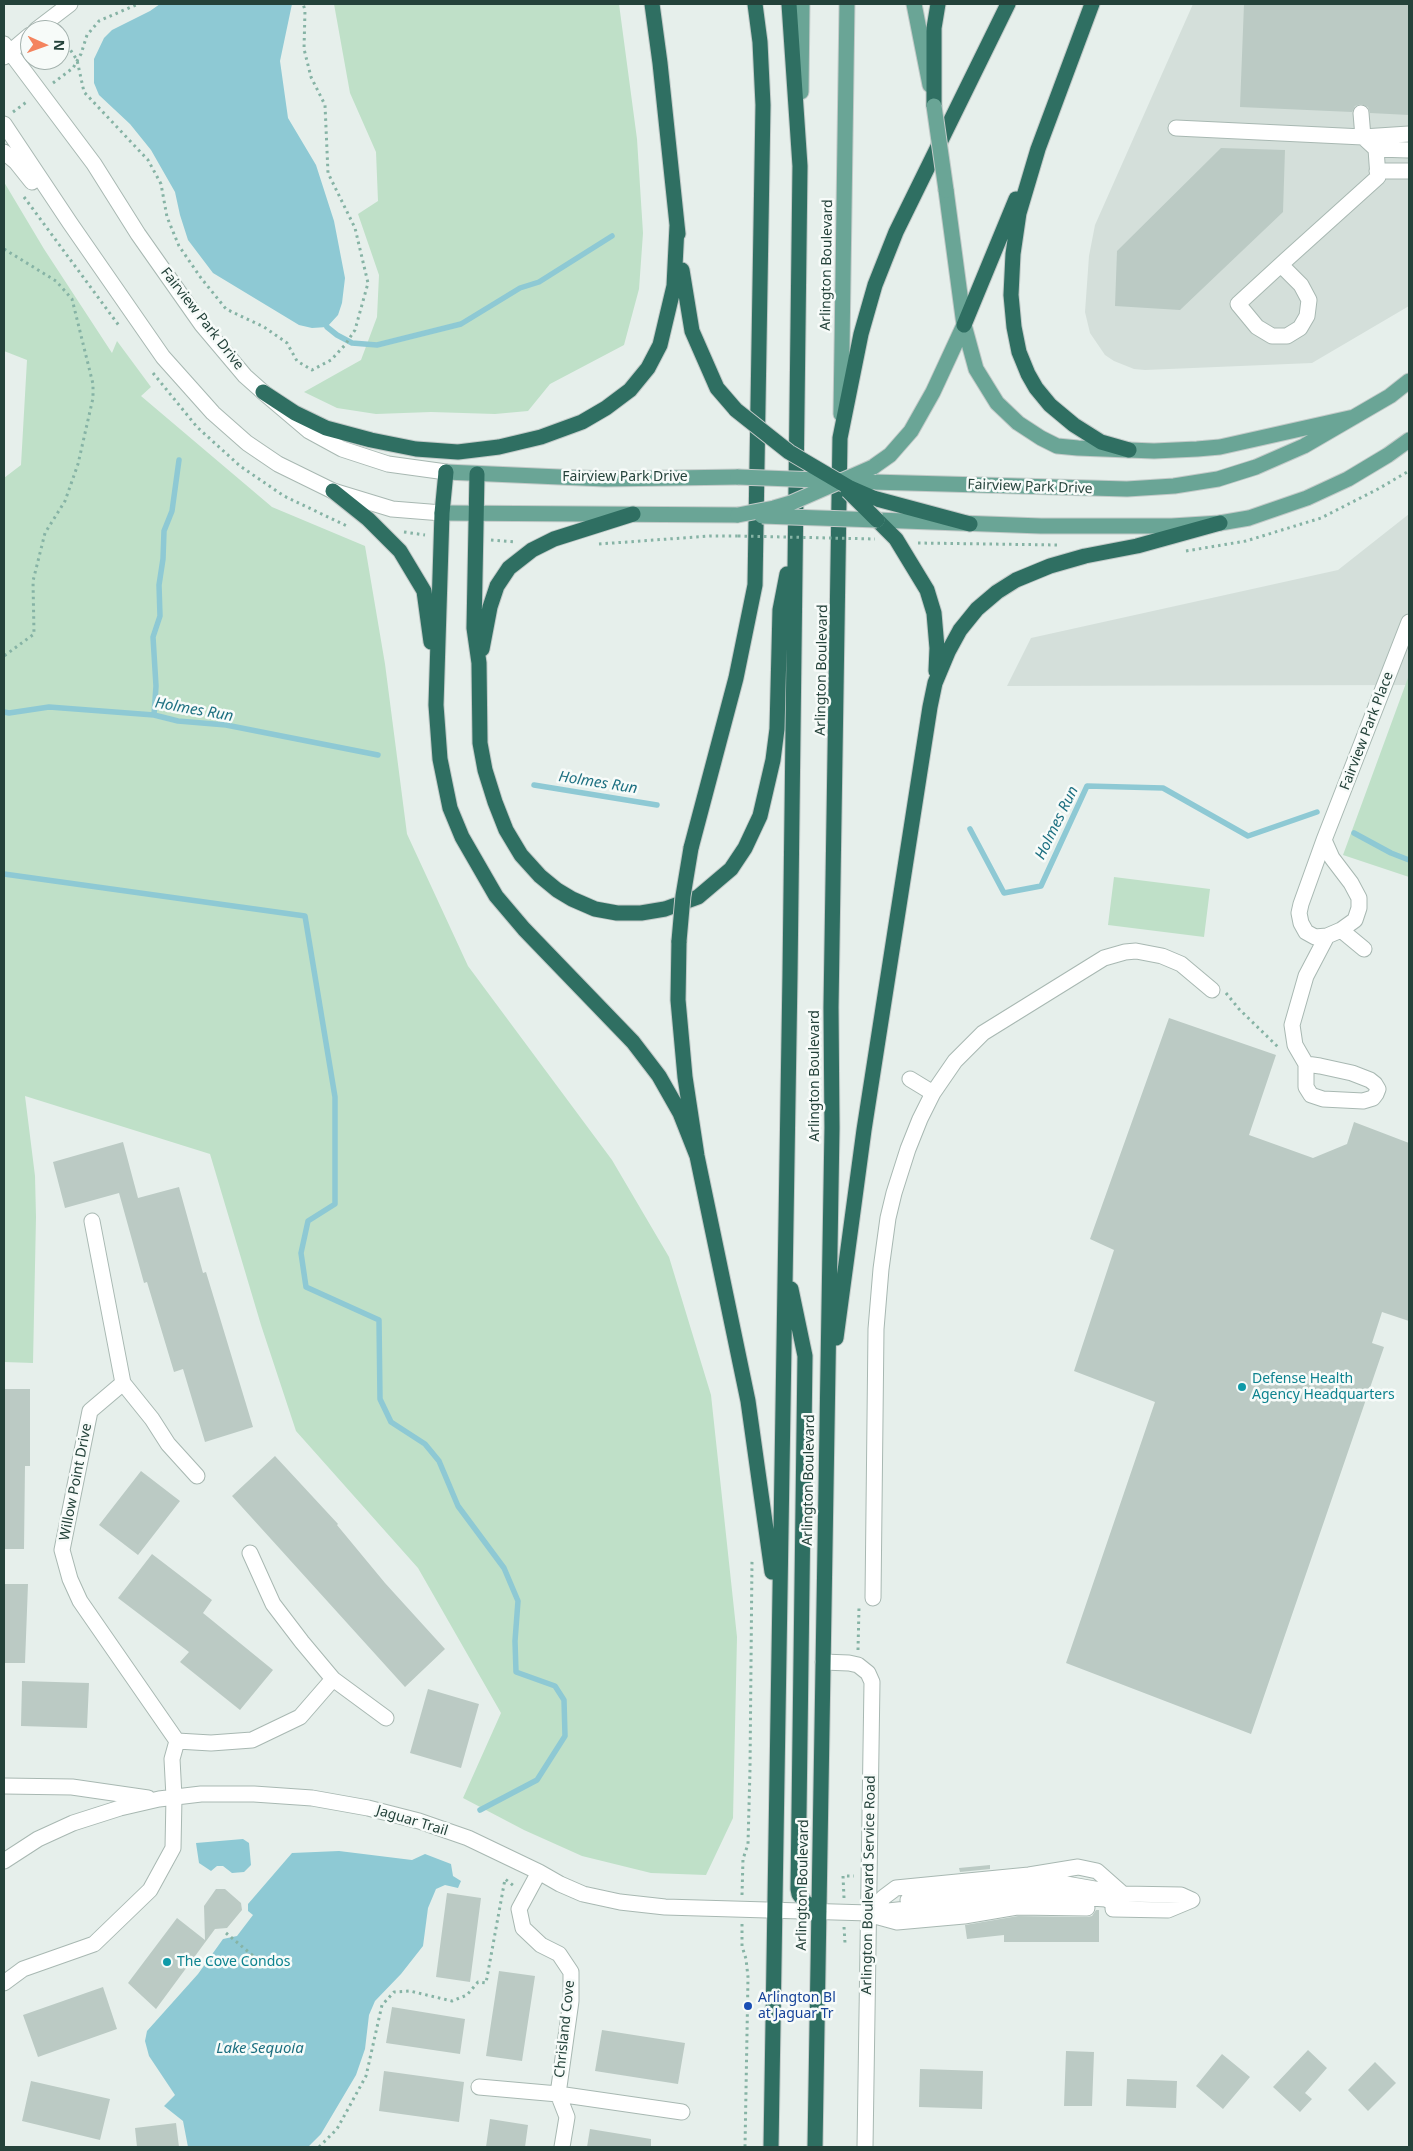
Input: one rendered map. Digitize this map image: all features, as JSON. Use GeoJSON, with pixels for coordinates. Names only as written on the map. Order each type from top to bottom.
{"type":"FeatureCollection","features":[{"type":"Feature","properties":{"kind":"highway"},"geometry":{"type":"LineString","coordinates":[[652,4],[686,300],[692,331],[717,388],[736,410],[789,452],[838,482],[873,498],[970,524]]}},
{"type":"Feature","properties":{"kind":"highway"},"geometry":{"type":"LineString","coordinates":[[658,4],[660,63]]}},
{"type":"Feature","properties":{"kind":"highway"},"geometry":{"type":"LineString","coordinates":[[755,4],[760,42],[763,105],[755,585],[736,678],[691,848],[678,941],[678,1000],[685,1076],[697,1156],[748,1401],[771,1562],[779,1666]]}},
{"type":"Feature","properties":{"kind":"highway"},"geometry":{"type":"LineString","coordinates":[[789,4],[800,166]]}},
{"type":"Feature","properties":{"kind":"highway"},"geometry":{"type":"LineString","coordinates":[[934,106],[934,28],[938,4]]}},
{"type":"Feature","properties":{"kind":"highway"},"geometry":{"type":"LineString","coordinates":[[840,438],[861,334],[875,285],[896,232],[1008,4]]}},
{"type":"Feature","properties":{"kind":"highway"},"geometry":{"type":"LineString","coordinates":[[964,325],[1038,149],[1092,4]]}},
{"type":"Feature","properties":{"kind":"highway"},"geometry":{"type":"LineString","coordinates":[[1038,149],[1019,213],[1014,254],[1012,295],[1014,328],[1019,352],[1036,388],[1050,405],[1074,425],[1101,442],[1129,450]]}},
{"type":"Feature","properties":{"kind":"highway","name":"Arlington Boulevard"},"geometry":{"type":"LineString","coordinates":[[771,2147],[800,166]]}},
{"type":"Feature","properties":{"kind":"highway"},"geometry":{"type":"LineString","coordinates":[[262,392],[295,413],[326,428],[371,440],[416,448],[458,452],[500,447],[541,437],[582,422],[606,408],[630,390],[648,368],[660,345],[674,286],[677,226]]}},
{"type":"Feature","properties":{"kind":"highway","name":"Arlington Boulevard"},"geometry":{"type":"LineString","coordinates":[[815,2147],[840,438]]}},
{"type":"Feature","properties":{"kind":"highway"},"geometry":{"type":"LineString","coordinates":[[446,472],[442,513],[436,705],[440,759],[450,808],[462,837],[496,896],[524,930],[633,1042],[654,1069],[680,1113],[697,1156]]}},
{"type":"Feature","properties":{"kind":"highway"},"geometry":{"type":"LineString","coordinates":[[477,474],[474,628],[479,663],[480,743],[485,770],[506,830],[521,855],[540,876],[572,899],[595,909],[617,913],[641,913],[665,909],[698,897],[731,869],[745,848],[760,816],[768,789],[777,729],[780,610],[794,544]]}},
{"type":"Feature","properties":{"kind":"highway"},"geometry":{"type":"LineString","coordinates":[[827,1408],[864,1130],[935,683],[937,648],[934,612],[927,590],[896,540],[838,482]]}},
{"type":"Feature","properties":{"kind":"highway"},"geometry":{"type":"LineString","coordinates":[[333,491],[387,536],[400,551],[424,591],[437,680]]}},
{"type":"Feature","properties":{"kind":"highway"},"geometry":{"type":"LineString","coordinates":[[479,663],[490,606],[497,586],[509,568],[528,553],[554,539],[633,514]]}},
{"type":"Feature","properties":{"kind":"highway"},"geometry":{"type":"LineString","coordinates":[[935,683],[960,630],[977,609],[997,592],[1016,580],[1050,566],[1137,546],[1220,523]]}},
{"type":"Feature","properties":{"kind":"highway"},"geometry":{"type":"LineString","coordinates":[[785,1261],[805,1356],[798,1889],[805,1902],[819,1912]]}},
{"type":"Feature","properties":{"kind":"main road","name":"Arlington Boulevard"},"geometry":{"type":"LineString","coordinates":[[800,166],[802,4]]}},
{"type":"Feature","properties":{"kind":"main road","name":"Arlington Boulevard"},"geometry":{"type":"LineString","coordinates":[[840,438],[847,4]]}},
{"type":"Feature","properties":{"kind":"main road"},"geometry":{"type":"LineString","coordinates":[[914,4],[934,106],[964,325],[976,369],[997,403],[1018,423],[1057,446],[1129,450],[1197,450],[1220,447],[1354,417]]}},
{"type":"Feature","properties":{"kind":"main road"},"geometry":{"type":"LineString","coordinates":[[738,515],[774,508],[838,482],[873,475],[911,431],[934,392],[964,325]]}},
{"type":"Feature","properties":{"kind":"main road","name":"Fairview Park Drive"},"geometry":{"type":"LineString","coordinates":[[873,475],[1127,490],[1174,486],[1218,479],[1256,467],[1304,446],[1390,396],[1409,381]]}},
{"type":"Feature","properties":{"kind":"main road"},"geometry":{"type":"LineString","coordinates":[[442,513],[738,515],[970,524],[1114,526],[1220,523],[1248,518],[1306,498],[1348,479],[1409,440]]}},
{"type":"Feature","properties":{"kind":"main road","name":"Fairview Park Drive"},"geometry":{"type":"LineString","coordinates":[[446,472],[605,479],[738,477],[838,482]]}},
{"type":"Feature","properties":{"kind":"street"},"geometry":{"type":"LineString","coordinates":[[49,20],[70,4]]}},
{"type":"Feature","properties":{"kind":"street","name":"Fairview Park Drive"},"geometry":{"type":"LineString","coordinates":[[20,41],[5,51],[40,92],[94,164],[138,234],[202,325],[245,376],[309,430],[342,449],[388,464],[446,472]]}},
{"type":"Feature","properties":{"kind":"street"},"geometry":{"type":"LineString","coordinates":[[1361,113],[1363,137],[1376,149],[1409,150]]}},
{"type":"Feature","properties":{"kind":"street"},"geometry":{"type":"LineString","coordinates":[[7,119],[70,223],[164,357],[213,413],[248,443],[278,464],[333,491],[392,509],[442,513]]}},
{"type":"Feature","properties":{"kind":"street"},"geometry":{"type":"LineString","coordinates":[[1176,128],[1363,137],[1409,134]]}},
{"type":"Feature","properties":{"kind":"street"},"geometry":{"type":"LineString","coordinates":[[1281,264],[1301,285],[1309,300],[1307,316],[1300,328],[1287,336],[1272,336],[1257,327],[1238,304],[1281,264],[1378,177],[1376,149]]}},
{"type":"Feature","properties":{"kind":"street"},"geometry":{"type":"LineString","coordinates":[[4,152],[16,162],[70,223]]}},
{"type":"Feature","properties":{"kind":"street"},"geometry":{"type":"LineString","coordinates":[[1377,170],[1409,171]]}},
{"type":"Feature","properties":{"kind":"street","name":"Fairview Park Place"},"geometry":{"type":"LineString","coordinates":[[1327,936],[1315,937],[1306,932],[1301,923],[1299,913],[1324,840],[1409,622]]}},
{"type":"Feature","properties":{"kind":"street"},"geometry":{"type":"LineString","coordinates":[[1306,1064],[1295,1046],[1292,1025],[1306,976],[1327,936],[1341,930],[1354,920],[1360,908],[1359,898],[1351,882],[1332,858],[1324,840]]}},
{"type":"Feature","properties":{"kind":"street"},"geometry":{"type":"LineString","coordinates":[[1341,930],[1364,949]]}},
{"type":"Feature","properties":{"kind":"street"},"geometry":{"type":"LineString","coordinates":[[866,1601],[878,1296],[884,1241],[894,1193],[908,1148],[933,1093],[955,1061],[983,1033],[1104,958],[1125,952],[1152,953],[1177,962],[1207,986]]}},
{"type":"Feature","properties":{"kind":"street"},"geometry":{"type":"LineString","coordinates":[[910,1079],[933,1093]]}},
{"type":"Feature","properties":{"kind":"street"},"geometry":{"type":"LineString","coordinates":[[92,1221],[123,1383],[152,1419],[168,1444],[197,1476]]}},
{"type":"Feature","properties":{"kind":"street","name":"Willow Point Drive"},"geometry":{"type":"LineString","coordinates":[[123,1383],[90,1411],[62,1550],[70,1579],[80,1601],[177,1741]]}},
{"type":"Feature","properties":{"kind":"street"},"geometry":{"type":"LineString","coordinates":[[250,1553],[273,1604],[333,1679],[386,1718]]}},
{"type":"Feature","properties":{"kind":"street","name":"Arlington Boulevard Service Road"},"geometry":{"type":"LineString","coordinates":[[822,1662],[855,1664],[865,1669],[871,1678],[865,2147]]}},
{"type":"Feature","properties":{"kind":"street"},"geometry":{"type":"LineString","coordinates":[[4,1982],[23,1969],[94,1944],[150,1890],[173,1848],[167,1798],[172,1758],[177,1741],[212,1743],[252,1740],[300,1716],[333,1679]]}},
{"type":"Feature","properties":{"kind":"street"},"geometry":{"type":"LineString","coordinates":[[4,1786],[72,1788],[167,1798]]}},
{"type":"Feature","properties":{"kind":"street","name":"Jaguar Trail"},"geometry":{"type":"LineString","coordinates":[[4,1861],[38,1839],[73,1823],[120,1808],[167,1798],[201,1794],[254,1794],[312,1798],[368,1808],[419,1821],[468,1838],[583,1894],[620,1902],[666,1907],[869,1913],[1040,1896],[1106,1899],[1122,1909],[1168,1910],[1192,1900],[1181,1895],[1123,1894],[1097,1871],[1078,1867],[1029,1875],[896,1888],[887,1894],[869,1913]]}},
{"type":"Feature","properties":{"kind":"street","name":"Chrisland Cove"},"geometry":{"type":"LineString","coordinates":[[539,1872],[519,1909],[524,1928],[541,1945],[559,1954],[571,1972],[571,2001],[558,2094],[567,2117],[562,2147]]}},
{"type":"Feature","properties":{"kind":"street","name":"Chrisland Cove"},"geometry":{"type":"LineString","coordinates":[[478,2087],[558,2094],[682,2112]]}},
{"type":"Feature","properties":{"kind":"path"},"geometry":{"type":"LineString","coordinates":[[7,119],[73,68],[78,60],[86,35],[99,21],[138,4]]}},
{"type":"Feature","properties":{"kind":"path"},"geometry":{"type":"LineString","coordinates":[[70,48],[78,60],[84,92],[148,160],[161,184],[167,217],[179,246],[201,278],[226,308],[264,327],[287,343],[297,361],[312,370],[331,360],[345,345],[355,330],[368,283],[355,228],[328,173],[325,105],[311,77],[304,49],[305,10],[303,4]]}},
{"type":"Feature","properties":{"kind":"path"},"geometry":{"type":"LineString","coordinates":[[4,249],[56,281],[72,299],[93,384],[93,398],[78,464],[65,501],[45,533],[33,581],[34,634],[4,656]]}},
{"type":"Feature","properties":{"kind":"path"},"geometry":{"type":"LineString","coordinates":[[1180,552],[1246,541],[1321,518],[1378,490],[1409,471]]}},
{"type":"Feature","properties":{"kind":"path"},"geometry":{"type":"LineString","coordinates":[[387,536],[398,532],[441,537]]}},
{"type":"Feature","properties":{"kind":"path"},"geometry":{"type":"LineString","coordinates":[[592,544],[710,536],[877,540]]}},
{"type":"Feature","properties":{"kind":"path"},"geometry":{"type":"LineString","coordinates":[[475,539],[520,543],[528,553]]}},
{"type":"Feature","properties":{"kind":"path"},"geometry":{"type":"LineString","coordinates":[[904,552],[917,544],[1062,545],[1069,549],[1072,560]]}},
{"type":"Feature","properties":{"kind":"path"},"geometry":{"type":"LineString","coordinates":[[1207,986],[1221,986],[1239,1009],[1279,1048],[1295,1046]]}},
{"type":"Feature","properties":{"kind":"path"},"geometry":{"type":"LineString","coordinates":[[745,2147],[748,1977],[742,1946],[742,1868],[748,1844],[750,1788],[752,1559]]}},
{"type":"Feature","properties":{"kind":"path"},"geometry":{"type":"LineString","coordinates":[[858,1632],[866,1601]]}},
{"type":"Feature","properties":{"kind":"path"},"geometry":{"type":"LineString","coordinates":[[319,2147],[337,2129],[366,2076],[382,2005],[394,1992],[410,1991],[452,2001],[467,1995],[478,1982],[486,1983],[505,1879],[526,1895]]}},
{"type":"Feature","properties":{"kind":"path"},"geometry":{"type":"LineString","coordinates":[[226,1933],[258,1960]]}},
{"type":"Feature","properties":{"kind":"shaded area"},"geometry":{"type":"Polygon","coordinates":[[[1193,4],[1409,4],[1409,306],[1312,363],[1134,369],[1105,355],[1090,333],[1085,312],[1089,256],[1095,225],[1193,4]]]}},
{"type":"Feature","properties":{"kind":"shaded area"},"geometry":{"type":"Polygon","coordinates":[[[1409,514],[1409,685],[1007,686],[1031,638],[1338,570],[1409,514]]]}},
{"type":"Feature","properties":{"kind":"green space"},"geometry":{"type":"Polygon","coordinates":[[[334,4],[619,4],[637,139],[643,233],[639,289],[624,345],[550,384],[528,411],[495,414],[431,412],[376,414],[337,408],[304,392],[361,360],[377,317],[379,275],[358,214],[378,201],[376,152],[350,93],[334,4]]]}},
{"type":"Feature","properties":{"kind":"green space"},"geometry":{"type":"Polygon","coordinates":[[[4,182],[44,249],[112,353],[117,341],[151,387],[141,396],[272,507],[365,546],[385,664],[407,834],[468,966],[612,1160],[669,1257],[711,1395],[737,1637],[733,1818],[706,1875],[651,1873],[582,1856],[524,1830],[463,1798],[501,1713],[418,1568],[296,1431],[261,1325],[210,1154],[25,1096],[35,1176],[33,1363],[4,1362],[4,478],[21,465],[27,360],[4,351],[4,182]]]}},
{"type":"Feature","properties":{"kind":"green space"},"geometry":{"type":"Polygon","coordinates":[[[1409,675],[1409,877],[1343,855],[1409,675]]]}},
{"type":"Feature","properties":{"kind":"green space"},"geometry":{"type":"Polygon","coordinates":[[[1114,877],[1210,889],[1204,937],[1108,925],[1114,877]]]}},
{"type":"Feature","properties":{"kind":"water"},"geometry":{"type":"Polygon","coordinates":[[[160,4],[292,4],[280,61],[288,118],[316,165],[334,221],[345,278],[342,303],[338,315],[327,327],[312,328],[299,325],[213,273],[188,240],[175,192],[151,150],[130,124],[99,95],[94,83],[94,59],[104,38],[112,30],[160,4]]]}},
{"type":"Feature","properties":{"kind":"water"},"geometry":{"type":"Polygon","coordinates":[[[243,1839],[249,1843],[251,1865],[244,1872],[232,1873],[223,1866],[217,1866],[211,1871],[199,1863],[196,1843],[243,1839]]]}},
{"type":"Feature","properties":{"kind":"water","name":"Lake Sequoia"},"geometry":{"type":"Polygon","coordinates":[[[339,1851],[412,1860],[425,1854],[451,1864],[453,1876],[461,1881],[458,1888],[445,1885],[436,1889],[428,1908],[423,1946],[401,1974],[375,2001],[369,2015],[365,2049],[356,2075],[321,2134],[308,2147],[188,2147],[183,2121],[164,2106],[175,2095],[149,2056],[145,2041],[147,2031],[198,1974],[223,1939],[237,1936],[253,1915],[248,1911],[248,1904],[292,1853],[339,1851]]]}},
{"type":"Feature","properties":{"kind":"building"},"geometry":{"type":"Polygon","coordinates":[[[1244,4],[1409,4],[1409,115],[1370,113],[1368,107],[1361,104],[1355,106],[1352,112],[1240,107],[1244,4]]]}},
{"type":"Feature","properties":{"kind":"building"},"geometry":{"type":"Polygon","coordinates":[[[1221,148],[1285,150],[1283,212],[1180,310],[1115,306],[1117,251],[1221,148]]]}},
{"type":"Feature","properties":{"kind":"building","name":"Defense Health Agency Headquarters"},"geometry":{"type":"Polygon","coordinates":[[[1169,1018],[1276,1055],[1249,1135],[1313,1158],[1347,1144],[1354,1122],[1409,1143],[1409,1321],[1382,1312],[1372,1343],[1384,1347],[1251,1734],[1066,1663],[1155,1402],[1074,1371],[1114,1250],[1090,1239],[1169,1018]]]}},
{"type":"Feature","properties":{"kind":"building"},"geometry":{"type":"Polygon","coordinates":[[[123,1142],[138,1198],[179,1187],[203,1273],[206,1272],[253,1427],[205,1442],[183,1369],[174,1372],[147,1282],[144,1283],[119,1193],[65,1208],[53,1162],[123,1142]]]}},
{"type":"Feature","properties":{"kind":"building"},"geometry":{"type":"Polygon","coordinates":[[[4,1389],[30,1389],[30,1466],[25,1466],[24,1549],[4,1549],[4,1389]]]}},
{"type":"Feature","properties":{"kind":"building"},"geometry":{"type":"Polygon","coordinates":[[[275,1456],[338,1524],[385,1583],[445,1649],[405,1687],[232,1496],[275,1456]]]}},
{"type":"Feature","properties":{"kind":"building"},"geometry":{"type":"Polygon","coordinates":[[[141,1471],[180,1501],[138,1555],[99,1525],[141,1471]]]}},
{"type":"Feature","properties":{"kind":"building"},"geometry":{"type":"Polygon","coordinates":[[[152,1554],[212,1600],[203,1613],[273,1670],[240,1710],[180,1662],[189,1652],[118,1598],[152,1554]]]}},
{"type":"Feature","properties":{"kind":"building"},"geometry":{"type":"Polygon","coordinates":[[[4,1584],[28,1584],[25,1663],[4,1663],[4,1584]]]}},
{"type":"Feature","properties":{"kind":"building"},"geometry":{"type":"Polygon","coordinates":[[[22,1681],[89,1683],[87,1728],[21,1726],[22,1681]]]}},
{"type":"Feature","properties":{"kind":"building"},"geometry":{"type":"Polygon","coordinates":[[[428,1689],[479,1704],[461,1768],[410,1753],[428,1689]]]}},
{"type":"Feature","properties":{"kind":"building"},"geometry":{"type":"Polygon","coordinates":[[[990,1865],[990,1869],[960,1872],[959,1868],[990,1865]]]}},
{"type":"Feature","properties":{"kind":"building","name":"The Cove Condos"},"geometry":{"type":"Polygon","coordinates":[[[216,1889],[225,1889],[241,1903],[242,1910],[227,1928],[215,1929],[156,2009],[128,1983],[177,1918],[205,1940],[204,1906],[216,1889]]]}},
{"type":"Feature","properties":{"kind":"building"},"geometry":{"type":"Polygon","coordinates":[[[447,1893],[481,1898],[470,1982],[436,1977],[447,1893]]]}},
{"type":"Feature","properties":{"kind":"building"},"geometry":{"type":"Polygon","coordinates":[[[1096,1910],[1099,1910],[1099,1942],[1004,1942],[1004,1935],[967,1939],[965,1925],[1018,1916],[1087,1917],[1092,1916],[1096,1910]]]}},
{"type":"Feature","properties":{"kind":"building"},"geometry":{"type":"Polygon","coordinates":[[[499,1971],[535,1976],[522,2061],[486,2056],[499,1971]]]}},
{"type":"Feature","properties":{"kind":"building"},"geometry":{"type":"Polygon","coordinates":[[[103,1987],[117,2029],[38,2057],[23,2015],[103,1987]]]}},
{"type":"Feature","properties":{"kind":"building"},"geometry":{"type":"Polygon","coordinates":[[[392,2007],[465,2019],[460,2054],[386,2043],[392,2007]]]}},
{"type":"Feature","properties":{"kind":"building"},"geometry":{"type":"Polygon","coordinates":[[[602,2030],[685,2043],[678,2084],[595,2071],[602,2030]]]}},
{"type":"Feature","properties":{"kind":"building"},"geometry":{"type":"Polygon","coordinates":[[[1308,2050],[1327,2068],[1305,2093],[1312,2099],[1300,2112],[1273,2087],[1308,2050]]]}},
{"type":"Feature","properties":{"kind":"building"},"geometry":{"type":"Polygon","coordinates":[[[1066,2051],[1094,2052],[1092,2106],[1064,2106],[1066,2051]]]}},
{"type":"Feature","properties":{"kind":"building"},"geometry":{"type":"Polygon","coordinates":[[[1222,2054],[1250,2077],[1223,2109],[1196,2086],[1222,2054]]]}},
{"type":"Feature","properties":{"kind":"building"},"geometry":{"type":"Polygon","coordinates":[[[1375,2062],[1396,2083],[1368,2111],[1348,2090],[1375,2062]]]}},
{"type":"Feature","properties":{"kind":"building"},"geometry":{"type":"Polygon","coordinates":[[[920,2069],[983,2071],[982,2109],[919,2107],[920,2069]]]}},
{"type":"Feature","properties":{"kind":"building"},"geometry":{"type":"Polygon","coordinates":[[[384,2071],[464,2082],[459,2122],[379,2111],[384,2071]]]}},
{"type":"Feature","properties":{"kind":"building"},"geometry":{"type":"Polygon","coordinates":[[[1127,2079],[1177,2081],[1176,2108],[1126,2106],[1127,2079]]]}},
{"type":"Feature","properties":{"kind":"building"},"geometry":{"type":"Polygon","coordinates":[[[31,2081],[110,2099],[100,2140],[22,2121],[31,2081]]]}},
{"type":"Feature","properties":{"kind":"building"},"geometry":{"type":"Polygon","coordinates":[[[490,2119],[528,2125],[525,2147],[486,2147],[490,2119]]]}},
{"type":"Feature","properties":{"kind":"building"},"geometry":{"type":"Polygon","coordinates":[[[176,2123],[179,2147],[137,2147],[135,2128],[176,2123]]]}},
{"type":"Feature","properties":{"kind":"building"},"geometry":{"type":"Polygon","coordinates":[[[590,2129],[651,2139],[651,2147],[587,2147],[590,2129]]]}},
{"type":"Feature","properties":{"kind":"waterway"},"geometry":{"type":"LineString","coordinates":[[327,327],[352,343],[377,345],[461,324],[520,288],[539,282],[612,236]]}},
{"type":"Feature","properties":{"kind":"waterway"},"geometry":{"type":"LineString","coordinates":[[154,715],[156,686],[153,637],[160,616],[159,585],[163,559],[164,531],[172,511],[179,460]]}},
{"type":"Feature","properties":{"kind":"waterway","name":"Holmes Run"},"geometry":{"type":"LineString","coordinates":[[4,712],[9,713],[49,707],[154,715],[178,721],[226,725],[378,755]]}},
{"type":"Feature","properties":{"kind":"waterway","name":"Holmes Run"},"geometry":{"type":"LineString","coordinates":[[534,785],[657,805]]}},
{"type":"Feature","properties":{"kind":"waterway","name":"Holmes Run"},"geometry":{"type":"LineString","coordinates":[[970,829],[1004,893],[1041,886],[1087,786],[1163,788],[1248,836],[1317,812]]}},
{"type":"Feature","properties":{"kind":"waterway","name":"Holmes Run"},"geometry":{"type":"LineString","coordinates":[[1354,833],[1391,853],[1409,860]]}},
{"type":"Feature","properties":{"kind":"waterway"},"geometry":{"type":"LineString","coordinates":[[4,874],[305,916],[335,1097],[335,1204],[308,1221],[301,1253],[306,1287],[379,1320],[380,1399],[391,1422],[425,1444],[439,1461],[458,1506],[504,1568],[518,1601],[515,1641],[516,1672],[555,1686],[564,1700],[565,1736],[537,1780],[480,1810]]}},
{"type":"Feature","properties":{"kind":"place","name":"Defense Health Agency Headquarters"},"geometry":{"type":"Point","coordinates":[1242,1387]}},
{"type":"Feature","properties":{"kind":"place","name":"The Cove Condos"},"geometry":{"type":"Point","coordinates":[167,1962]}},
{"type":"Feature","properties":{"kind":"place","name":"Arlington Bl at Jaguar Tr"},"geometry":{"type":"Point","coordinates":[748,2006]}}]}
